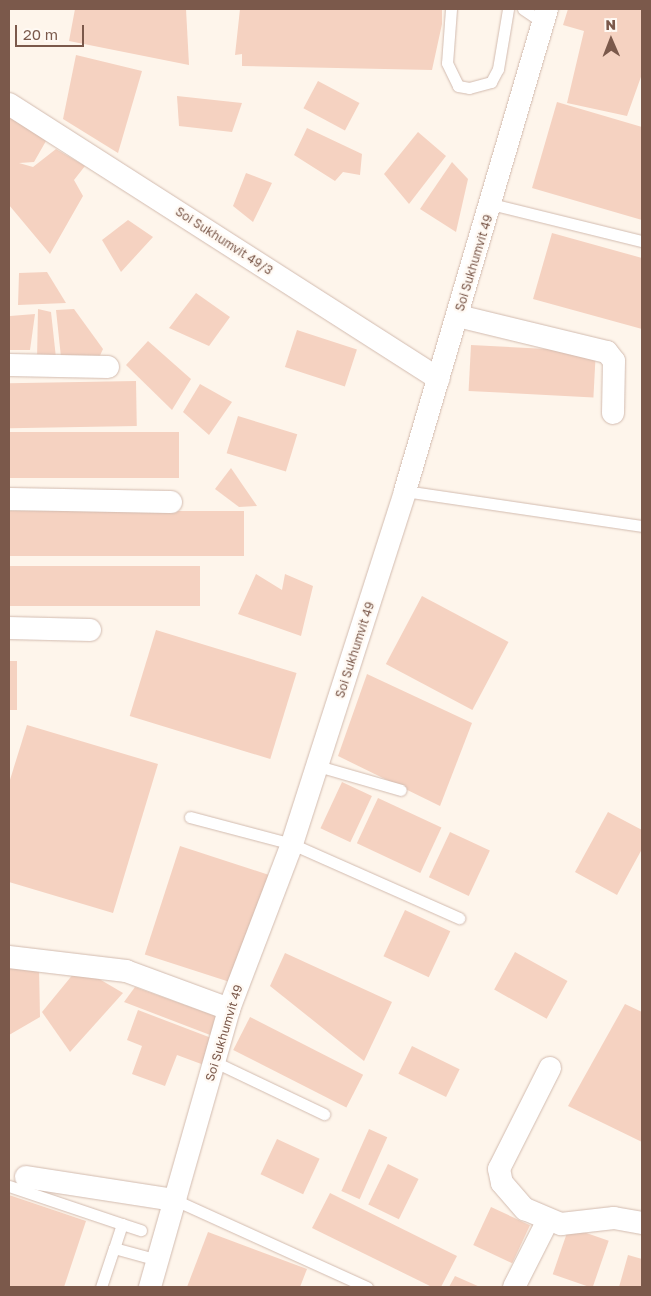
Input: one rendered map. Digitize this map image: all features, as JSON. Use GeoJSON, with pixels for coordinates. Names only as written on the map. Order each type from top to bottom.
{"type":"FeatureCollection","features":[{"type":"Feature","properties":{"kind":"street","name":"Soi Sukhumvit 49"},"geometry":{"type":"LineString","coordinates":[[150,1287],[229,1009],[292,844],[405,491],[491,204],[545,15]]}},
{"type":"Feature","properties":{"kind":"street","name":"Soi Sukhumvit 49/3"},"geometry":{"type":"LineString","coordinates":[[9,104],[439,379]]}},
{"type":"Feature","properties":{"kind":"street"},"geometry":{"type":"LineString","coordinates":[[458,316],[607,352],[614,361],[613,413]]}},
{"type":"Feature","properties":{"kind":"street"},"geometry":{"type":"LineString","coordinates":[[9,365],[108,367]]}},
{"type":"Feature","properties":{"kind":"street"},"geometry":{"type":"LineString","coordinates":[[9,499],[172,502]]}},
{"type":"Feature","properties":{"kind":"street"},"geometry":{"type":"LineString","coordinates":[[9,628],[90,630]]}},
{"type":"Feature","properties":{"kind":"street"},"geometry":{"type":"LineString","coordinates":[[9,957],[126,971],[229,1009]]}},
{"type":"Feature","properties":{"kind":"street"},"geometry":{"type":"LineString","coordinates":[[550,1068],[499,1169],[512,1197],[548,1220],[562,1224],[614,1218],[642,1223]]}},
{"type":"Feature","properties":{"kind":"street"},"geometry":{"type":"LineString","coordinates":[[17,1182],[176,1200]]}},
{"type":"Feature","properties":{"kind":"street"},"geometry":{"type":"LineString","coordinates":[[514,1287],[548,1220]]}},
{"type":"Feature","properties":{"kind":"lane"},"geometry":{"type":"LineString","coordinates":[[451,9],[447,63],[458,86],[469,88],[491,82],[498,69],[508,9]]}},
{"type":"Feature","properties":{"kind":"lane"},"geometry":{"type":"LineString","coordinates":[[523,9],[545,15]]}},
{"type":"Feature","properties":{"kind":"lane"},"geometry":{"type":"LineString","coordinates":[[491,204],[642,241]]}},
{"type":"Feature","properties":{"kind":"lane"},"geometry":{"type":"LineString","coordinates":[[405,491],[642,526]]}},
{"type":"Feature","properties":{"kind":"lane"},"geometry":{"type":"LineString","coordinates":[[318,766],[401,790]]}},
{"type":"Feature","properties":{"kind":"lane"},"geometry":{"type":"LineString","coordinates":[[190,816],[292,844],[459,918]]}},
{"type":"Feature","properties":{"kind":"lane"},"geometry":{"type":"LineString","coordinates":[[215,1062],[324,1114]]}},
{"type":"Feature","properties":{"kind":"lane"},"geometry":{"type":"LineString","coordinates":[[17,1182],[141,1230]]}},
{"type":"Feature","properties":{"kind":"lane"},"geometry":{"type":"LineString","coordinates":[[176,1200],[367,1287]]}},
{"type":"Feature","properties":{"kind":"lane"},"geometry":{"type":"LineString","coordinates":[[101,1287],[122,1224]]}},
{"type":"Feature","properties":{"kind":"lane"},"geometry":{"type":"LineString","coordinates":[[114,1248],[158,1260]]}},
{"type":"Feature","properties":{"kind":"building"},"geometry":{"type":"Polygon","coordinates":[[[75,9],[186,9],[189,65],[69,41],[75,9]]]}},
{"type":"Feature","properties":{"kind":"building"},"geometry":{"type":"Polygon","coordinates":[[[240,9],[442,9],[442,24],[432,70],[242,66],[242,54],[235,55],[240,9]]]}},
{"type":"Feature","properties":{"kind":"building"},"geometry":{"type":"Polygon","coordinates":[[[568,9],[642,9],[642,74],[627,116],[567,103],[584,31],[563,25],[568,9]]]}},
{"type":"Feature","properties":{"kind":"building"},"geometry":{"type":"Polygon","coordinates":[[[76,55],[142,71],[118,153],[63,119],[76,55]]]}},
{"type":"Feature","properties":{"kind":"building"},"geometry":{"type":"Polygon","coordinates":[[[318,81],[359,103],[345,130],[303,108],[318,81]]]}},
{"type":"Feature","properties":{"kind":"building"},"geometry":{"type":"Polygon","coordinates":[[[177,96],[242,103],[232,132],[179,126],[177,96]]]}},
{"type":"Feature","properties":{"kind":"building"},"geometry":{"type":"Polygon","coordinates":[[[557,102],[642,127],[642,220],[532,188],[557,102]]]}},
{"type":"Feature","properties":{"kind":"building"},"geometry":{"type":"Polygon","coordinates":[[[9,115],[46,141],[34,162],[19,163],[33,167],[56,149],[85,166],[74,180],[83,196],[50,254],[9,205],[9,115]]]}},
{"type":"Feature","properties":{"kind":"building"},"geometry":{"type":"Polygon","coordinates":[[[307,128],[362,154],[360,175],[343,172],[335,181],[294,155],[307,128]]]}},
{"type":"Feature","properties":{"kind":"building"},"geometry":{"type":"Polygon","coordinates":[[[418,132],[446,156],[409,204],[384,174],[418,132]]]}},
{"type":"Feature","properties":{"kind":"building"},"geometry":{"type":"Polygon","coordinates":[[[452,162],[468,179],[456,232],[420,209],[452,162]]]}},
{"type":"Feature","properties":{"kind":"building"},"geometry":{"type":"Polygon","coordinates":[[[246,173],[272,183],[253,222],[233,206],[246,173]]]}},
{"type":"Feature","properties":{"kind":"building"},"geometry":{"type":"Polygon","coordinates":[[[128,220],[153,237],[121,272],[102,240],[128,220]]]}},
{"type":"Feature","properties":{"kind":"building"},"geometry":{"type":"Polygon","coordinates":[[[552,233],[642,258],[642,329],[533,299],[552,233]]]}},
{"type":"Feature","properties":{"kind":"building"},"geometry":{"type":"Polygon","coordinates":[[[47,272],[66,303],[18,305],[19,273],[47,272]]]}},
{"type":"Feature","properties":{"kind":"building"},"geometry":{"type":"Polygon","coordinates":[[[196,293],[230,317],[209,346],[169,328],[196,293]]]}},
{"type":"Feature","properties":{"kind":"building"},"geometry":{"type":"Polygon","coordinates":[[[38,309],[51,312],[56,358],[37,360],[38,309]]]}},
{"type":"Feature","properties":{"kind":"building"},"geometry":{"type":"Polygon","coordinates":[[[74,309],[103,349],[97,362],[61,357],[56,310],[74,309]]]}},
{"type":"Feature","properties":{"kind":"building"},"geometry":{"type":"Polygon","coordinates":[[[35,314],[30,350],[10,350],[10,316],[35,314]]]}},
{"type":"Feature","properties":{"kind":"building"},"geometry":{"type":"Polygon","coordinates":[[[297,330],[357,349],[345,387],[285,367],[297,330]]]}},
{"type":"Feature","properties":{"kind":"building"},"geometry":{"type":"Polygon","coordinates":[[[148,341],[191,379],[172,410],[126,365],[148,341]]]}},
{"type":"Feature","properties":{"kind":"building"},"geometry":{"type":"Polygon","coordinates":[[[471,345],[596,352],[593,397],[469,391],[471,345]]]}},
{"type":"Feature","properties":{"kind":"building"},"geometry":{"type":"Polygon","coordinates":[[[136,381],[137,426],[10,428],[9,383],[136,381]]]}},
{"type":"Feature","properties":{"kind":"building"},"geometry":{"type":"Polygon","coordinates":[[[200,384],[232,402],[209,435],[183,412],[200,384]]]}},
{"type":"Feature","properties":{"kind":"building"},"geometry":{"type":"Polygon","coordinates":[[[238,416],[297,434],[286,471],[227,453],[238,416]]]}},
{"type":"Feature","properties":{"kind":"building"},"geometry":{"type":"Polygon","coordinates":[[[9,432],[179,432],[179,478],[9,478],[9,432]]]}},
{"type":"Feature","properties":{"kind":"building"},"geometry":{"type":"Polygon","coordinates":[[[231,468],[257,506],[239,507],[215,489],[231,468]]]}},
{"type":"Feature","properties":{"kind":"building"},"geometry":{"type":"Polygon","coordinates":[[[9,511],[244,511],[244,556],[9,556],[9,511]]]}},
{"type":"Feature","properties":{"kind":"building"},"geometry":{"type":"Polygon","coordinates":[[[9,566],[200,566],[200,606],[9,606],[9,566]]]}},
{"type":"Feature","properties":{"kind":"building"},"geometry":{"type":"Polygon","coordinates":[[[256,574],[282,590],[285,574],[313,586],[301,636],[238,614],[256,574]]]}},
{"type":"Feature","properties":{"kind":"building"},"geometry":{"type":"Polygon","coordinates":[[[422,596],[509,642],[472,710],[386,664],[422,596]]]}},
{"type":"Feature","properties":{"kind":"building"},"geometry":{"type":"Polygon","coordinates":[[[156,630],[297,673],[270,759],[130,716],[156,630]]]}},
{"type":"Feature","properties":{"kind":"building"},"geometry":{"type":"Polygon","coordinates":[[[9,661],[17,661],[17,710],[9,710],[9,661]]]}},
{"type":"Feature","properties":{"kind":"building"},"geometry":{"type":"Polygon","coordinates":[[[367,674],[472,723],[440,806],[338,756],[367,674]]]}},
{"type":"Feature","properties":{"kind":"building"},"geometry":{"type":"Polygon","coordinates":[[[27,725],[158,764],[113,913],[9,882],[9,783],[27,725]]]}},
{"type":"Feature","properties":{"kind":"building"},"geometry":{"type":"Polygon","coordinates":[[[342,782],[372,796],[350,842],[320,828],[342,782]]]}},
{"type":"Feature","properties":{"kind":"building"},"geometry":{"type":"Polygon","coordinates":[[[378,798],[441,828],[420,873],[357,843],[378,798]]]}},
{"type":"Feature","properties":{"kind":"building"},"geometry":{"type":"Polygon","coordinates":[[[608,812],[642,830],[642,849],[617,895],[575,872],[608,812]]]}},
{"type":"Feature","properties":{"kind":"building"},"geometry":{"type":"Polygon","coordinates":[[[450,832],[490,851],[469,896],[429,877],[450,832]]]}},
{"type":"Feature","properties":{"kind":"building"},"geometry":{"type":"Polygon","coordinates":[[[180,846],[275,877],[240,985],[145,954],[180,846]]]}},
{"type":"Feature","properties":{"kind":"building"},"geometry":{"type":"Polygon","coordinates":[[[405,910],[450,931],[429,977],[383,956],[405,910]]]}},
{"type":"Feature","properties":{"kind":"building"},"geometry":{"type":"Polygon","coordinates":[[[515,952],[567,981],[547,1019],[494,990],[515,952]]]}},
{"type":"Feature","properties":{"kind":"building"},"geometry":{"type":"Polygon","coordinates":[[[285,953],[392,1002],[364,1061],[270,986],[285,953]]]}},
{"type":"Feature","properties":{"kind":"building"},"geometry":{"type":"Polygon","coordinates":[[[9,966],[39,967],[40,1017],[9,1035],[9,966]]]}},
{"type":"Feature","properties":{"kind":"building"},"geometry":{"type":"Polygon","coordinates":[[[79,967],[123,993],[70,1052],[42,1012],[79,967]]]}},
{"type":"Feature","properties":{"kind":"building"},"geometry":{"type":"Polygon","coordinates":[[[135,987],[221,1018],[218,1038],[124,1002],[135,987]]]}},
{"type":"Feature","properties":{"kind":"building"},"geometry":{"type":"Polygon","coordinates":[[[625,1004],[642,1012],[642,1142],[568,1106],[625,1004]]]}},
{"type":"Feature","properties":{"kind":"building"},"geometry":{"type":"Polygon","coordinates":[[[138,1010],[214,1039],[204,1065],[177,1055],[165,1086],[132,1074],[142,1046],[127,1040],[138,1010]]]}},
{"type":"Feature","properties":{"kind":"building"},"geometry":{"type":"Polygon","coordinates":[[[250,1017],[363,1075],[346,1108],[233,1050],[250,1017]]]}},
{"type":"Feature","properties":{"kind":"building"},"geometry":{"type":"Polygon","coordinates":[[[412,1046],[460,1069],[446,1097],[398,1074],[412,1046]]]}},
{"type":"Feature","properties":{"kind":"building"},"geometry":{"type":"Polygon","coordinates":[[[369,1129],[387,1137],[360,1199],[341,1191],[369,1129]]]}},
{"type":"Feature","properties":{"kind":"building"},"geometry":{"type":"Polygon","coordinates":[[[277,1139],[320,1159],[303,1194],[261,1174],[277,1139]]]}},
{"type":"Feature","properties":{"kind":"building"},"geometry":{"type":"Polygon","coordinates":[[[388,1164],[419,1179],[399,1219],[368,1204],[388,1164]]]}},
{"type":"Feature","properties":{"kind":"building"},"geometry":{"type":"Polygon","coordinates":[[[330,1193],[457,1256],[441,1287],[432,1287],[312,1228],[330,1193]]]}},
{"type":"Feature","properties":{"kind":"building"},"geometry":{"type":"Polygon","coordinates":[[[9,1195],[86,1221],[64,1287],[9,1287],[9,1195]]]}},
{"type":"Feature","properties":{"kind":"building"},"geometry":{"type":"Polygon","coordinates":[[[491,1207],[530,1225],[512,1263],[473,1245],[491,1207]]]}},
{"type":"Feature","properties":{"kind":"building"},"geometry":{"type":"Polygon","coordinates":[[[569,1227],[609,1241],[593,1287],[553,1274],[569,1227]]]}},
{"type":"Feature","properties":{"kind":"building"},"geometry":{"type":"Polygon","coordinates":[[[208,1232],[307,1269],[300,1287],[187,1287],[208,1232]]]}},
{"type":"Feature","properties":{"kind":"building"},"geometry":{"type":"Polygon","coordinates":[[[628,1255],[642,1259],[642,1287],[619,1287],[628,1255]]]}},
{"type":"Feature","properties":{"kind":"building"},"geometry":{"type":"Polygon","coordinates":[[[455,1276],[480,1287],[449,1287],[455,1276]]]}}]}
